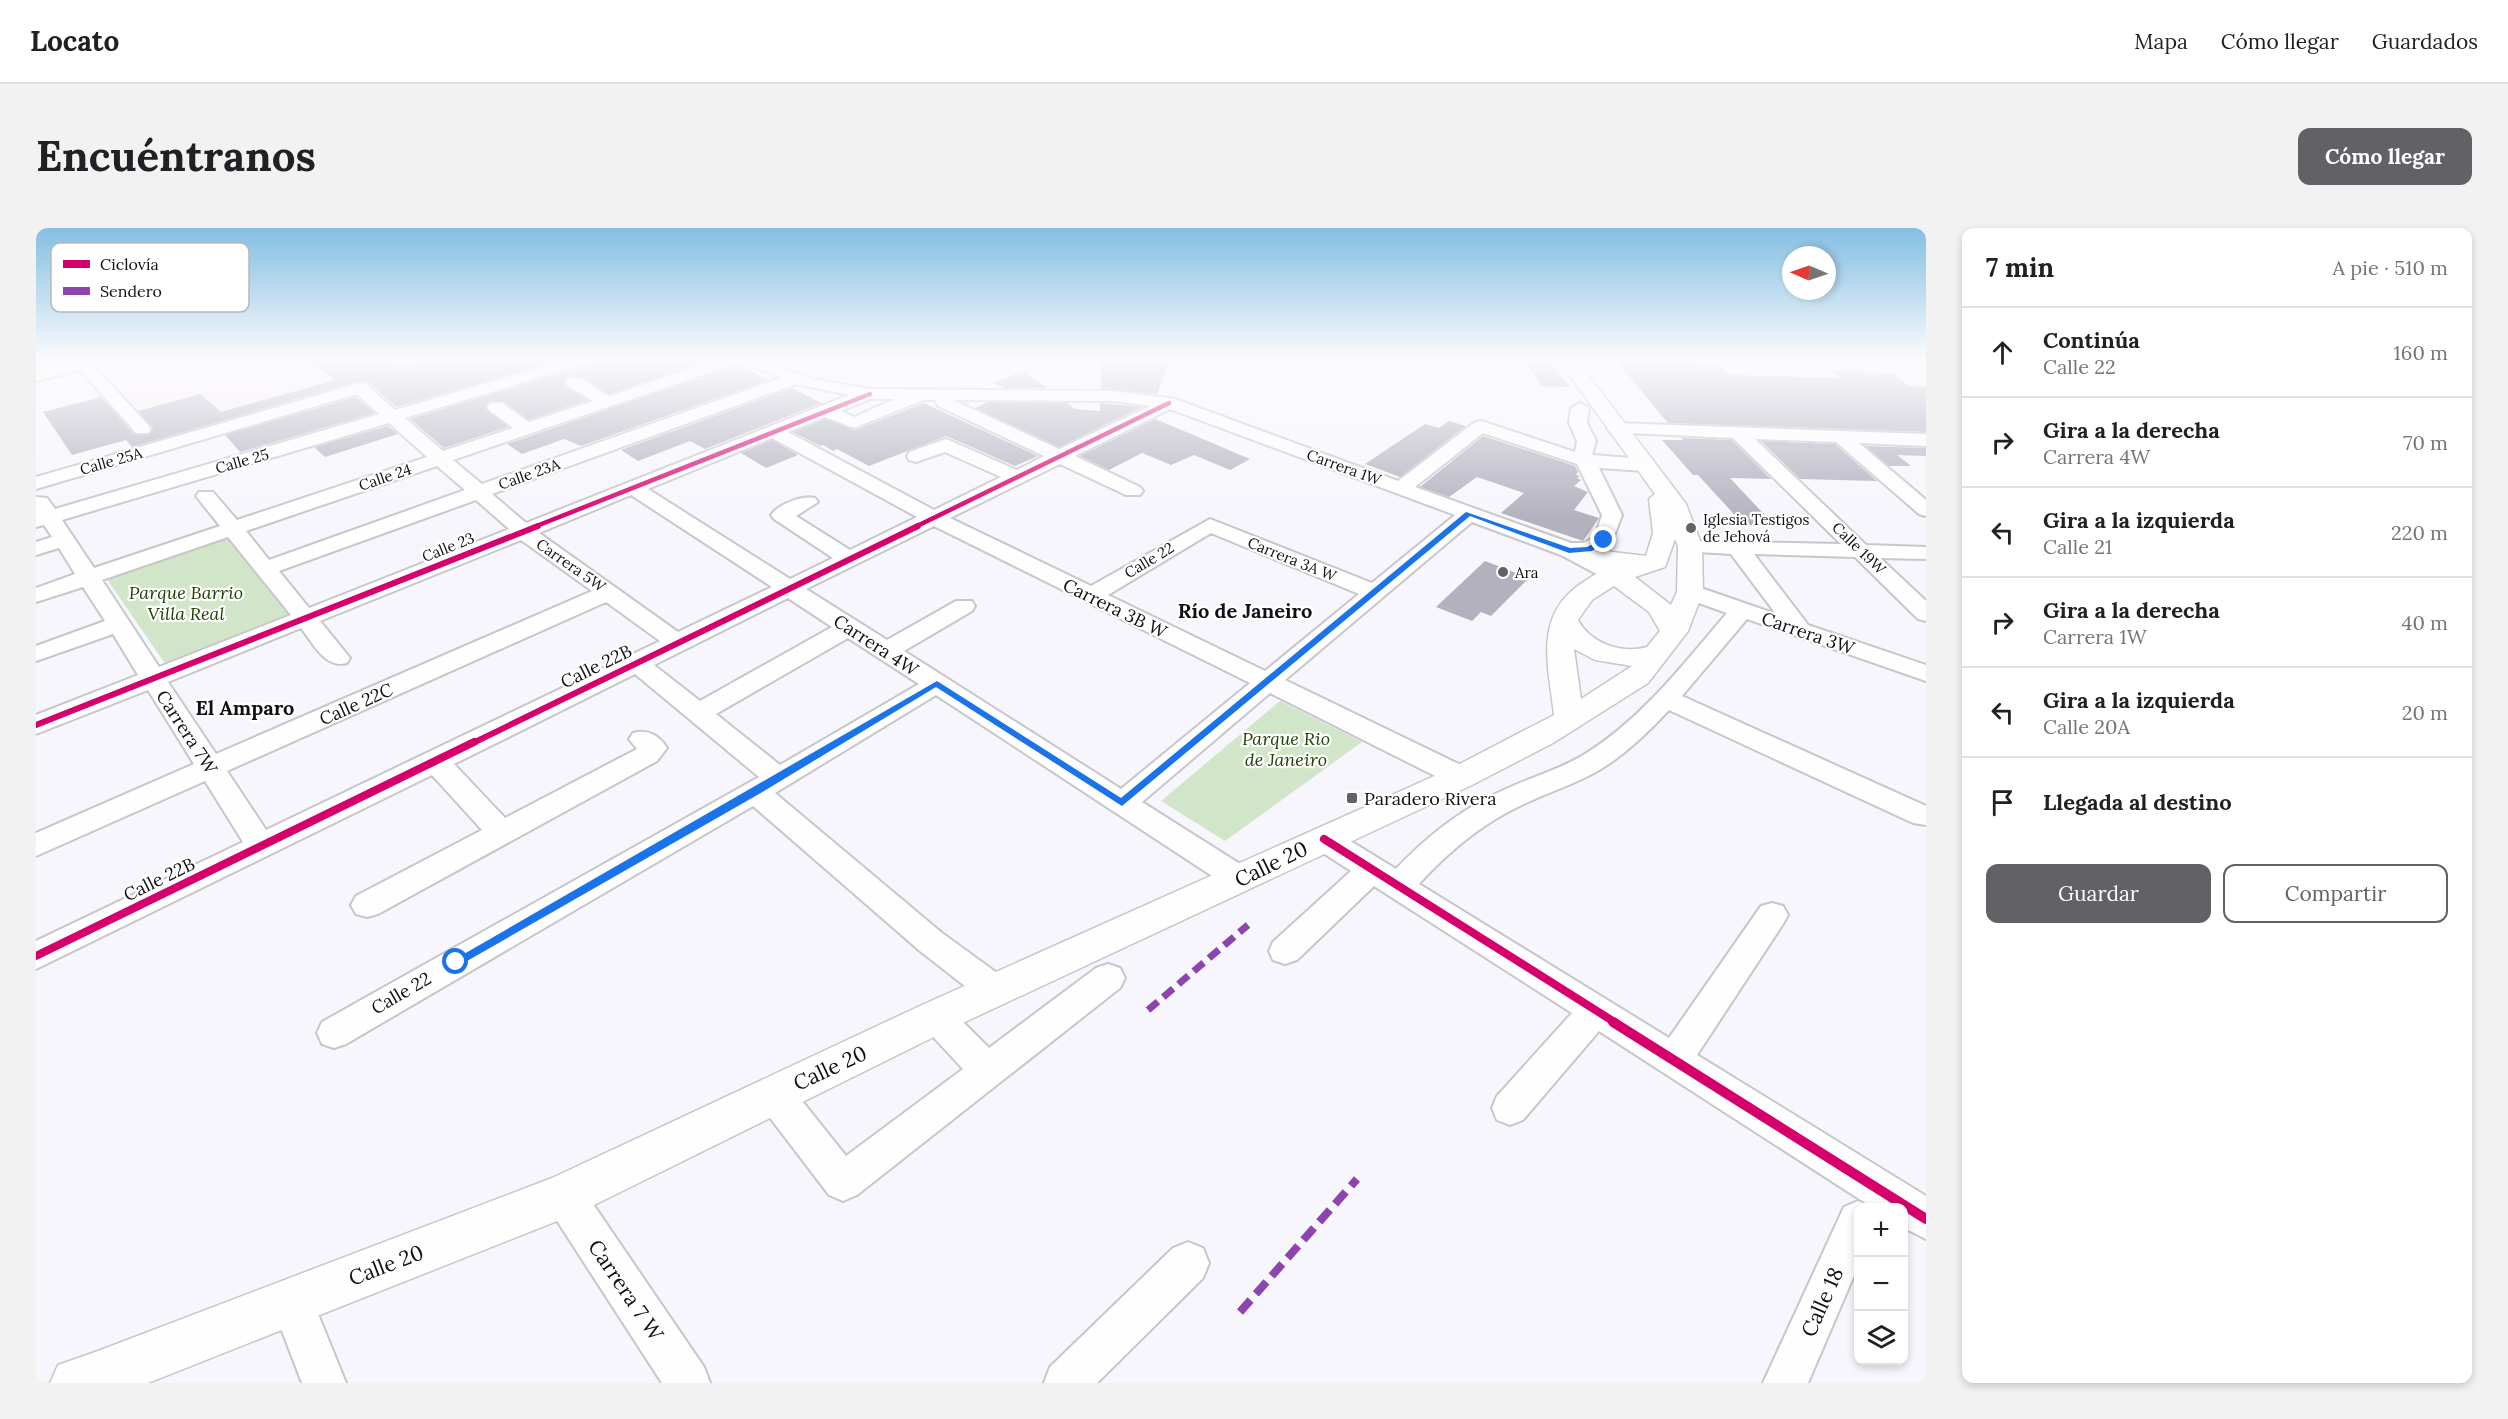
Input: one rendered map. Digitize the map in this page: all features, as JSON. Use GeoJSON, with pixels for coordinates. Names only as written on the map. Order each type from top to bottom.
{"type":"FeatureCollection","features":[{"type":"Feature","properties":{"kind":"main road","name":"Calle 20"},"geometry":{"type":"LineString","coordinates":[[76,1383],[98,1377],[564,1196],[936,1017],[1461,777],[1532,741],[1638,677],[1667,641],[1690,592],[1690,546],[1674,504],[1606,413]]}},
{"type":"Feature","properties":{"kind":"main road","name":"Calle 20"},"geometry":{"type":"LineString","coordinates":[[1645,465],[1661,499],[1665,515],[1664,541],[1656,562]]}},
{"type":"Feature","properties":{"kind":"main road"},"geometry":{"type":"LineString","coordinates":[[1569,550],[1613,560],[1656,562]]}},
{"type":"Feature","properties":{"kind":"main road"},"geometry":{"type":"LineString","coordinates":[[1569,550],[1585,572],[1584,593]]}},
{"type":"Feature","properties":{"kind":"main road"},"geometry":{"type":"LineString","coordinates":[[1569,719],[1560,638],[1564,620],[1584,593],[1614,574],[1656,562]]}},
{"type":"Feature","properties":{"kind":"main road"},"geometry":{"type":"LineString","coordinates":[[1564,620],[1573,635],[1583,643],[1610,654],[1639,658],[1667,641],[1659,607],[1614,574]]}},
{"type":"Feature","properties":{"kind":"street"},"geometry":{"type":"LineString","coordinates":[[128,413],[142,429]]}},
{"type":"Feature","properties":{"kind":"street","name":"Calle 25A"},"geometry":{"type":"LineString","coordinates":[[36,483],[275,413]]}},
{"type":"Feature","properties":{"kind":"street","name":"Carrera 5W"},"geometry":{"type":"LineString","coordinates":[[387,413],[524,531],[678,643]]}},
{"type":"Feature","properties":{"kind":"street","name":"Calle 25"},"geometry":{"type":"LineString","coordinates":[[40,512],[406,413]]}},
{"type":"Feature","properties":{"kind":"street"},"geometry":{"type":"LineString","coordinates":[[504,413],[526,429]]}},
{"type":"Feature","properties":{"kind":"street","name":"Calle 24"},"geometry":{"type":"LineString","coordinates":[[36,595],[574,413]]}},
{"type":"Feature","properties":{"kind":"street"},"geometry":{"type":"LineString","coordinates":[[636,413],[708,458]]}},
{"type":"Feature","properties":{"kind":"street","name":"Calle 23A"},"geometry":{"type":"LineString","coordinates":[[264,569],[701,413]]}},
{"type":"Feature","properties":{"kind":"street","name":"Calle 23"},"geometry":{"type":"LineString","coordinates":[[36,725],[820,413]]}},
{"type":"Feature","properties":{"kind":"street"},"geometry":{"type":"LineString","coordinates":[[830,413],[854,423],[879,413]]}},
{"type":"Feature","properties":{"kind":"street"},"geometry":{"type":"LineString","coordinates":[[967,413],[1133,491]]}},
{"type":"Feature","properties":{"kind":"street","name":"Calle 22B"},"geometry":{"type":"LineString","coordinates":[[36,956],[1149,413]]}},
{"type":"Feature","properties":{"kind":"street","name":"Carrera 1W"},"geometry":{"type":"LineString","coordinates":[[1196,413],[1569,550],[1614,574]]}},
{"type":"Feature","properties":{"kind":"street"},"geometry":{"type":"LineString","coordinates":[[1569,550],[1589,549],[1604,540],[1612,515],[1583,459],[1587,449],[1587,437],[1578,423],[1579,413]]}},
{"type":"Feature","properties":{"kind":"street"},"geometry":{"type":"LineString","coordinates":[[1612,422],[1739,434],[1926,440]]}},
{"type":"Feature","properties":{"kind":"street"},"geometry":{"type":"LineString","coordinates":[[1401,488],[1481,426],[1607,465],[1645,465]]}},
{"type":"Feature","properties":{"kind":"street","name":"Carrera 3B W"},"geometry":{"type":"LineString","coordinates":[[774,432],[934,518],[1089,596],[1461,777]]}},
{"type":"Feature","properties":{"kind":"street","name":"Calle 19W"},"geometry":{"type":"LineString","coordinates":[[1739,434],[1926,614]]}},
{"type":"Feature","properties":{"kind":"street"},"geometry":{"type":"LineString","coordinates":[[1842,438],[1926,510]]}},
{"type":"Feature","properties":{"kind":"street"},"geometry":{"type":"LineString","coordinates":[[916,456],[946,445],[1017,477]]}},
{"type":"Feature","properties":{"kind":"street","name":"Carrera 4W"},"geometry":{"type":"LineString","coordinates":[[633,488],[1240,879]]}},
{"type":"Feature","properties":{"kind":"street"},"geometry":{"type":"LineString","coordinates":[[206,496],[338,658]]}},
{"type":"Feature","properties":{"kind":"street"},"geometry":{"type":"LineString","coordinates":[[808,502],[781,515],[850,559]]}},
{"type":"Feature","properties":{"kind":"street","name":"Carrera 7W"},"geometry":{"type":"LineString","coordinates":[[40,512],[64,540],[261,846]]}},
{"type":"Feature","properties":{"kind":"street"},"geometry":{"type":"LineString","coordinates":[[1122,803],[1469,514]]}},
{"type":"Feature","properties":{"kind":"street","name":"Carrera 3A W"},"geometry":{"type":"LineString","coordinates":[[1210,525],[1375,592]]}},
{"type":"Feature","properties":{"kind":"street","name":"Calle 22"},"geometry":{"type":"LineString","coordinates":[[1089,596],[1210,525]]}},
{"type":"Feature","properties":{"kind":"street"},"geometry":{"type":"LineString","coordinates":[[36,549],[64,540]]}},
{"type":"Feature","properties":{"kind":"street"},"geometry":{"type":"LineString","coordinates":[[1690,546],[1926,553]]}},
{"type":"Feature","properties":{"kind":"street"},"geometry":{"type":"LineString","coordinates":[[1737,547],[1800,630]]}},
{"type":"Feature","properties":{"kind":"street","name":"Calle 22C"},"geometry":{"type":"LineString","coordinates":[[36,845],[609,592]]}},
{"type":"Feature","properties":{"kind":"street","name":"Carrera 3W"},"geometry":{"type":"LineString","coordinates":[[1690,592],[1926,674]]}},
{"type":"Feature","properties":{"kind":"street"},"geometry":{"type":"LineString","coordinates":[[886,651],[964,606]]}},
{"type":"Feature","properties":{"kind":"street"},"geometry":{"type":"LineString","coordinates":[[1285,951],[1385,878],[1428,853],[1501,803],[1556,780],[1607,753],[1666,699],[1742,610]]}},
{"type":"Feature","properties":{"kind":"street"},"geometry":{"type":"LineString","coordinates":[[36,654],[118,624]]}},
{"type":"Feature","properties":{"kind":"street"},"geometry":{"type":"LineString","coordinates":[[698,713],[850,627]]}},
{"type":"Feature","properties":{"kind":"street"},"geometry":{"type":"LineString","coordinates":[[637,663],[698,713],[766,785],[931,942],[996,991]]}},
{"type":"Feature","properties":{"kind":"street","name":"Calle 22"},"geometry":{"type":"LineString","coordinates":[[334,1033],[937,684]]}},
{"type":"Feature","properties":{"kind":"street"},"geometry":{"type":"LineString","coordinates":[[1666,699],[1923,816]]}},
{"type":"Feature","properties":{"kind":"street"},"geometry":{"type":"LineString","coordinates":[[367,905],[654,751],[653,745],[642,739]]}},
{"type":"Feature","properties":{"kind":"street"},"geometry":{"type":"LineString","coordinates":[[435,761],[501,832]]}},
{"type":"Feature","properties":{"kind":"street"},"geometry":{"type":"LineString","coordinates":[[1324,839],[1674,1060],[1863,1203]]}},
{"type":"Feature","properties":{"kind":"street"},"geometry":{"type":"LineString","coordinates":[[1674,1060],[1772,915]]}},
{"type":"Feature","properties":{"kind":"street"},"geometry":{"type":"LineString","coordinates":[[774,1094],[843,1182],[1108,978]]}},
{"type":"Feature","properties":{"kind":"street"},"geometry":{"type":"LineString","coordinates":[[1510,1108],[1596,1010]]}},
{"type":"Feature","properties":{"kind":"street"},"geometry":{"type":"LineString","coordinates":[[936,1017],[987,1070]]}},
{"type":"Feature","properties":{"kind":"street","name":"Carrera 7 W"},"geometry":{"type":"LineString","coordinates":[[564,1196],[688,1383]]}},
{"type":"Feature","properties":{"kind":"street"},"geometry":{"type":"LineString","coordinates":[[1908,1215],[1926,1219]]}},
{"type":"Feature","properties":{"kind":"street","name":"Calle 18"},"geometry":{"type":"LineString","coordinates":[[1785,1383],[1854,1231]]}},
{"type":"Feature","properties":{"kind":"street"},"geometry":{"type":"LineString","coordinates":[[1066,1383],[1188,1263]]}},
{"type":"Feature","properties":{"kind":"street"},"geometry":{"type":"LineString","coordinates":[[292,1302],[324,1383]]}},
{"type":"Feature","properties":{"kind":"green space","name":"Parque Barrio Villa Real"},"geometry":{"type":"Polygon","coordinates":[[[224,535],[293,615],[166,665],[104,575],[224,535]]]}},
{"type":"Feature","properties":{"kind":"green space","name":"Parque Rio de Janeiro"},"geometry":{"type":"Polygon","coordinates":[[[1280,701],[1362,742],[1225,841],[1161,801],[1280,701]]]}},
{"type":"Feature","properties":{"kind":"building"},"geometry":{"type":"Polygon","coordinates":[[[44,413],[115,413],[134,434],[148,435],[153,428],[140,413],[249,413],[132,447],[126,440],[72,455],[44,413]]]}},
{"type":"Feature","properties":{"kind":"building"},"geometry":{"type":"Polygon","coordinates":[[[301,413],[375,413],[240,452],[225,435],[301,413]]]}},
{"type":"Feature","properties":{"kind":"building"},"geometry":{"type":"Polygon","coordinates":[[[430,413],[491,413],[508,427],[444,448],[410,419],[430,413]]]}},
{"type":"Feature","properties":{"kind":"building"},"geometry":{"type":"Polygon","coordinates":[[[519,413],[550,413],[529,420],[519,413]]]}},
{"type":"Feature","properties":{"kind":"building"},"geometry":{"type":"Polygon","coordinates":[[[598,413],[675,413],[581,446],[564,439],[522,454],[507,444],[598,413]]]}},
{"type":"Feature","properties":{"kind":"building"},"geometry":{"type":"Polygon","coordinates":[[[723,413],[797,413],[705,449],[690,441],[638,461],[621,450],[723,413]]]}},
{"type":"Feature","properties":{"kind":"building"},"geometry":{"type":"Polygon","coordinates":[[[899,413],[945,413],[1038,456],[1015,466],[946,436],[869,466],[837,449],[833,451],[823,445],[820,446],[793,432],[825,419],[855,430],[899,413]]]}},
{"type":"Feature","properties":{"kind":"building"},"geometry":{"type":"Polygon","coordinates":[[[986,413],[1130,413],[1059,447],[986,413]]]}},
{"type":"Feature","properties":{"kind":"building"},"geometry":{"type":"Polygon","coordinates":[[[1660,413],[1926,413],[1926,432],[1668,423],[1660,413]]]}},
{"type":"Feature","properties":{"kind":"building"},"geometry":{"type":"Polygon","coordinates":[[[1155,419],[1250,459],[1230,470],[1194,455],[1171,465],[1142,453],[1109,470],[1080,456],[1155,419]]]}},
{"type":"Feature","properties":{"kind":"building"},"geometry":{"type":"Polygon","coordinates":[[[1449,421],[1466,426],[1400,477],[1365,464],[1425,424],[1439,428],[1449,421]]]}},
{"type":"Feature","properties":{"kind":"building"},"geometry":{"type":"Polygon","coordinates":[[[388,426],[398,434],[325,457],[314,447],[388,426]]]}},
{"type":"Feature","properties":{"kind":"building"},"geometry":{"type":"Polygon","coordinates":[[[1483,436],[1575,466],[1578,472],[1576,475],[1580,476],[1577,478],[1581,480],[1574,486],[1588,492],[1574,510],[1599,518],[1583,541],[1501,513],[1524,493],[1477,477],[1449,497],[1420,487],[1483,436]]]}},
{"type":"Feature","properties":{"kind":"building"},"geometry":{"type":"Polygon","coordinates":[[[1681,438],[1732,440],[1771,479],[1730,478],[1775,526],[1744,525],[1698,475],[1693,475],[1662,440],[1683,440],[1681,438]]]}},
{"type":"Feature","properties":{"kind":"building"},"geometry":{"type":"Polygon","coordinates":[[[772,440],[798,455],[766,468],[741,453],[772,440]]]}},
{"type":"Feature","properties":{"kind":"building"},"geometry":{"type":"Polygon","coordinates":[[[1761,441],[1835,444],[1877,481],[1800,479],[1761,441]]]}},
{"type":"Feature","properties":{"kind":"building"},"geometry":{"type":"Polygon","coordinates":[[[1865,446],[1926,448],[1926,456],[1897,455],[1911,466],[1889,466],[1865,446]]]}},
{"type":"Feature","properties":{"kind":"building"},"geometry":{"type":"Polygon","coordinates":[[[1485,561],[1529,578],[1491,616],[1481,612],[1472,621],[1436,607],[1485,561]]]}},
{"type":"Feature","properties":{"kind":"marked path"},"geometry":{"type":"LineString","coordinates":[[1148,1010],[1248,925]]}},
{"type":"Feature","properties":{"kind":"marked path"},"geometry":{"type":"LineString","coordinates":[[1240,1312],[1357,1179]]}},
{"type":"Feature","properties":{"kind":"cycle path"},"geometry":{"type":"LineString","coordinates":[[36,725],[822,413]]}},
{"type":"Feature","properties":{"kind":"cycle path"},"geometry":{"type":"LineString","coordinates":[[36,956],[1149,413]]}},
{"type":"Feature","properties":{"kind":"cycle path"},"geometry":{"type":"LineString","coordinates":[[1324,839],[1926,1219]]}},
{"type":"Feature","properties":{"kind":"place","name":"Iglesia Testigos de Jehová"},"geometry":{"type":"Point","coordinates":[1691,528]}},
{"type":"Feature","properties":{"kind":"place","name":"Ara"},"geometry":{"type":"Point","coordinates":[1503,572]}},
{"type":"Feature","properties":{"kind":"place","name":"Paradero Rivera"},"geometry":{"type":"Point","coordinates":[1352,798]}},
{"type":"Feature","properties":{"kind":"district","name":"Río de Janeiro"},"geometry":{"type":"Point","coordinates":[1245,610]}},
{"type":"Feature","properties":{"kind":"district","name":"El Amparo"},"geometry":{"type":"Point","coordinates":[245,707]}},
{"type":"Feature","properties":{"kind":"route"},"geometry":{"type":"LineString","coordinates":[[456,962],[755,792],[937,684],[1122,803],[1469,514],[1569,550],[1589,549],[1604,540]]}}]}
